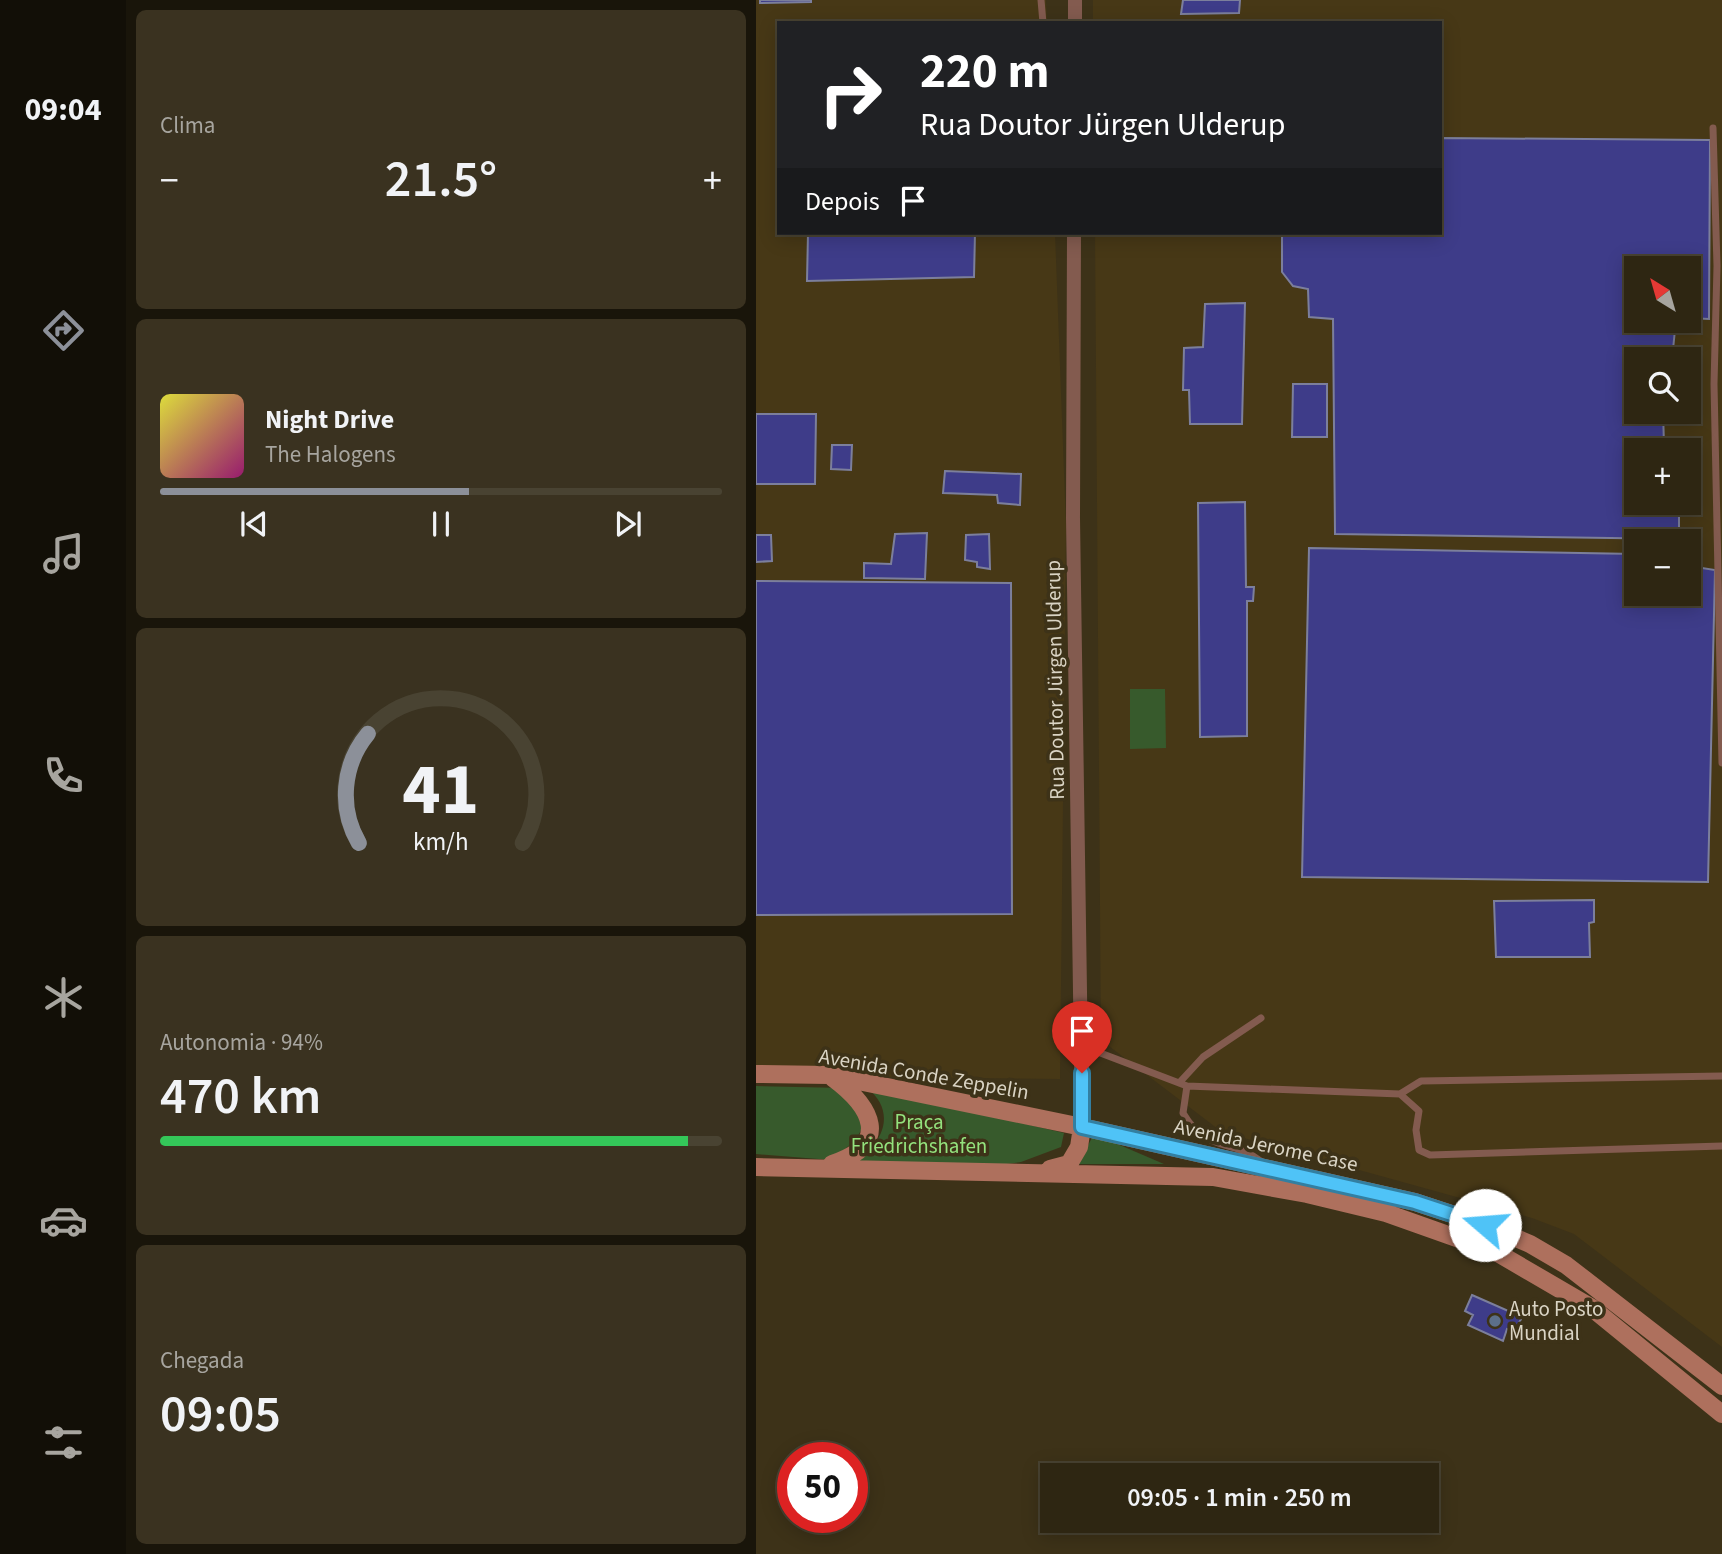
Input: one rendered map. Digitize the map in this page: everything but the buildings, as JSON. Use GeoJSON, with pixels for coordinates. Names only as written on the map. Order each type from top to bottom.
{"type":"FeatureCollection","features":[{"type":"Feature","properties":{"kind":"main road","name":"Avenida Conde Zeppelin"},"geometry":{"type":"LineString","coordinates":[[756,1074],[829,1075],[1082,1127]]}},
{"type":"Feature","properties":{"kind":"main road"},"geometry":{"type":"LineString","coordinates":[[822,1168],[850,1158],[867,1141],[871,1124],[865,1107],[851,1091],[829,1075]]}},
{"type":"Feature","properties":{"kind":"main road","name":"Avenida Jerome Case"},"geometry":{"type":"LineString","coordinates":[[1082,1127],[1415,1202],[1530,1244],[1566,1265],[1722,1386]]}},
{"type":"Feature","properties":{"kind":"main road"},"geometry":{"type":"LineString","coordinates":[[756,1167],[1034,1174],[1069,1164],[1080,1147],[1082,1127]]}},
{"type":"Feature","properties":{"kind":"main road","name":"Avenida Jerome Case"},"geometry":{"type":"LineString","coordinates":[[1034,1174],[1213,1177],[1307,1194],[1386,1213],[1496,1252],[1592,1308],[1722,1414]]}},
{"type":"Feature","properties":{"kind":"street"},"geometry":{"type":"LineString","coordinates":[[1075,0],[1075,21]]}},
{"type":"Feature","properties":{"kind":"street","name":"Rua Doutor Jürgen Ulderup"},"geometry":{"type":"LineString","coordinates":[[1074,235],[1073,518],[1082,1127]]}},
{"type":"Feature","properties":{"kind":"lane"},"geometry":{"type":"LineString","coordinates":[[1041,0],[1043,21]]}},
{"type":"Feature","properties":{"kind":"lane"},"geometry":{"type":"LineString","coordinates":[[1713,128],[1718,149],[1714,384],[1722,763]]}},
{"type":"Feature","properties":{"kind":"lane"},"geometry":{"type":"LineString","coordinates":[[1261,1018],[1203,1057],[1183,1084],[1182,1114],[1193,1132],[1212,1143],[1251,1153],[1270,1169]]}},
{"type":"Feature","properties":{"kind":"lane"},"geometry":{"type":"LineString","coordinates":[[1082,1046],[1183,1084],[1400,1094],[1421,1080],[1722,1076]]}},
{"type":"Feature","properties":{"kind":"lane"},"geometry":{"type":"LineString","coordinates":[[1400,1094],[1419,1111],[1416,1130],[1419,1150],[1430,1154],[1722,1146]]}},
{"type":"Feature","properties":{"kind":"shaded area"},"geometry":{"type":"Polygon","coordinates":[[[756,0],[1046,0],[1047,21],[777,21],[777,235],[1055,235],[1066,526],[1060,1079],[756,1075],[756,0]]]}},
{"type":"Feature","properties":{"kind":"shaded area"},"geometry":{"type":"Polygon","coordinates":[[[1093,0],[1722,0],[1722,1347],[1574,1234],[1532,1218],[1222,1132],[1101,1040],[1095,235],[1442,235],[1442,21],[1093,21],[1093,0]]]}},
{"type":"Feature","properties":{"kind":"green space"},"geometry":{"type":"Polygon","coordinates":[[[1130,689],[1165,689],[1166,748],[1130,749],[1130,689]]]}},
{"type":"Feature","properties":{"kind":"green space","name":"Praça Friedrichshafen"},"geometry":{"type":"Polygon","coordinates":[[[756,1086],[844,1088],[864,1124],[856,1140],[831,1160],[756,1154],[756,1086]]]}},
{"type":"Feature","properties":{"kind":"green space","name":"Praça Friedrichshafen"},"geometry":{"type":"Polygon","coordinates":[[[866,1087],[1064,1133],[1061,1147],[1021,1162],[955,1171],[856,1162],[874,1145],[883,1126],[881,1106],[876,1096],[866,1087]]]}},
{"type":"Feature","properties":{"kind":"green space"},"geometry":{"type":"Polygon","coordinates":[[[1094,1134],[1164,1164],[1078,1164],[1094,1134]]]}},
{"type":"Feature","properties":{"kind":"place","name":"Auto Posto Mundial"},"geometry":{"type":"Point","coordinates":[1495,1321]}},
{"type":"Feature","properties":{"kind":"route"},"geometry":{"type":"LineString","coordinates":[[1082,1073],[1082,1127],[1415,1202],[1485,1225]]}}]}
